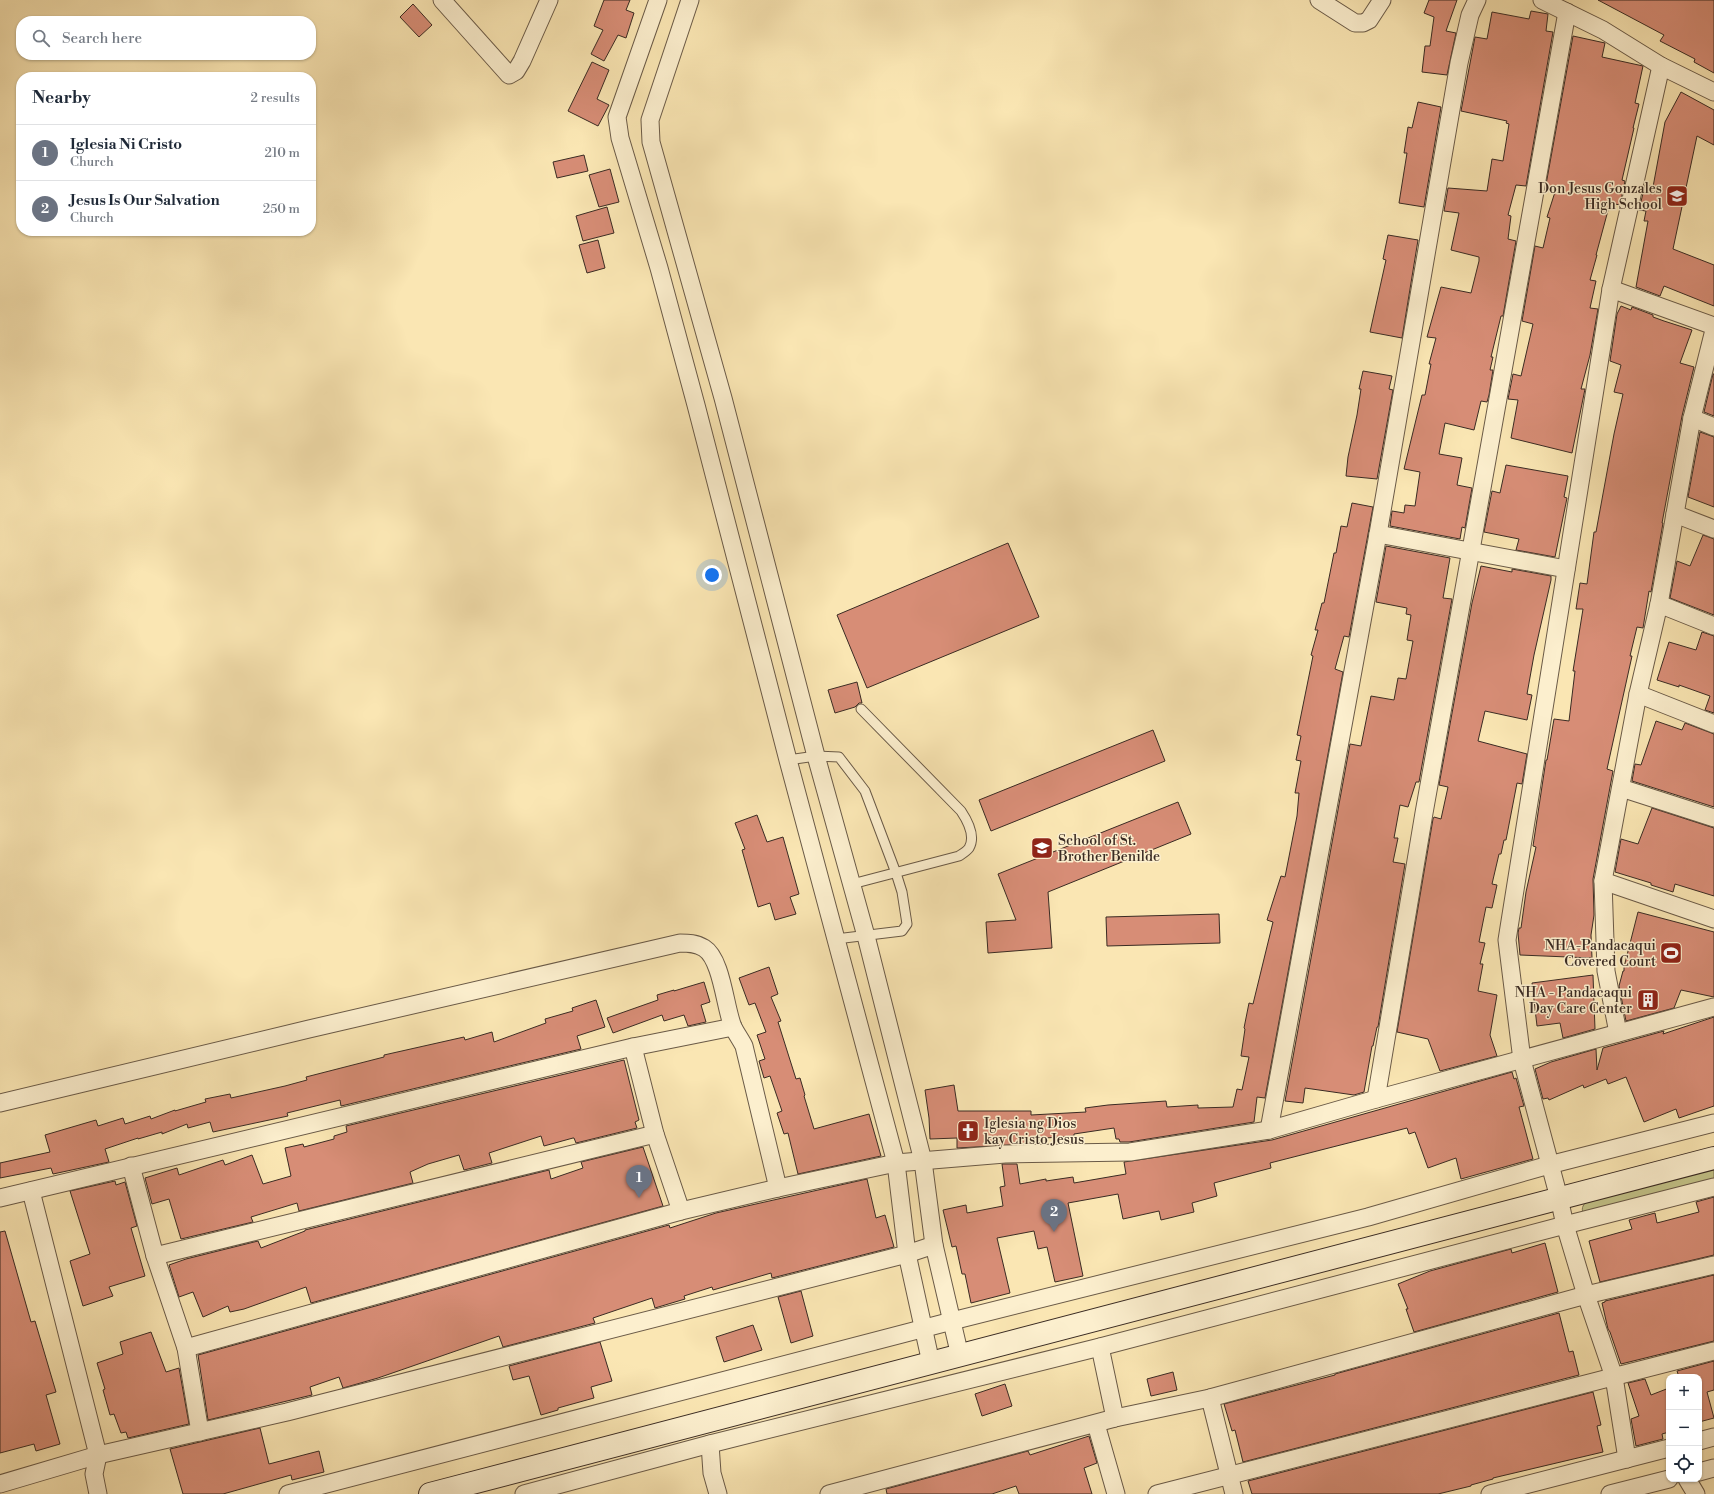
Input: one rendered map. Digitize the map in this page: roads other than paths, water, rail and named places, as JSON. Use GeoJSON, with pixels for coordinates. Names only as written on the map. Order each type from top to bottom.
{"type":"FeatureCollection","features":[{"type":"Feature","properties":{"kind":"street"},"geometry":{"type":"LineString","coordinates":[[442,0],[509,75],[516,71],[522,62],[544,3]]}},
{"type":"Feature","properties":{"kind":"street"},"geometry":{"type":"LineString","coordinates":[[658,0],[617,117],[620,138],[659,268],[696,405],[788,760],[896,1163],[907,1254],[931,1363]]}},
{"type":"Feature","properties":{"kind":"street"},"geometry":{"type":"LineString","coordinates":[[690,0],[650,120],[651,142],[723,398],[816,756],[866,936],[923,1161],[934,1245],[960,1356]]}},
{"type":"Feature","properties":{"kind":"street"},"geometry":{"type":"LineString","coordinates":[[1320,0],[1355,23],[1363,23],[1369,20],[1382,0]]}},
{"type":"Feature","properties":{"kind":"street"},"geometry":{"type":"LineString","coordinates":[[1269,1130],[1378,534],[1459,63],[1470,15],[1477,0]]}},
{"type":"Feature","properties":{"kind":"street"},"geometry":{"type":"LineString","coordinates":[[1542,0],[1603,30],[1661,66],[1714,92]]}},
{"type":"Feature","properties":{"kind":"street"},"geometry":{"type":"LineString","coordinates":[[1376,1099],[1470,552],[1567,12]]}},
{"type":"Feature","properties":{"kind":"street"},"geometry":{"type":"LineString","coordinates":[[1627,1459],[1614,1377],[1586,1295],[1565,1225],[1522,1060],[1507,940],[1611,289],[1661,66]]}},
{"type":"Feature","properties":{"kind":"street"},"geometry":{"type":"LineString","coordinates":[[1611,289],[1714,326]]}},
{"type":"Feature","properties":{"kind":"street"},"geometry":{"type":"LineString","coordinates":[[1618,1033],[1606,971],[1603,882],[1638,694],[1658,604],[1692,418],[1714,330]]}},
{"type":"Feature","properties":{"kind":"street"},"geometry":{"type":"LineString","coordinates":[[696,405],[723,398]]}},
{"type":"Feature","properties":{"kind":"street"},"geometry":{"type":"LineString","coordinates":[[1692,418],[1714,427]]}},
{"type":"Feature","properties":{"kind":"street"},"geometry":{"type":"LineString","coordinates":[[1675,514],[1714,529]]}},
{"type":"Feature","properties":{"kind":"street"},"geometry":{"type":"LineString","coordinates":[[1378,534],[1566,569]]}},
{"type":"Feature","properties":{"kind":"street"},"geometry":{"type":"LineString","coordinates":[[1658,604],[1714,626]]}},
{"type":"Feature","properties":{"kind":"street"},"geometry":{"type":"LineString","coordinates":[[1638,694],[1714,724]]}},
{"type":"Feature","properties":{"kind":"street"},"geometry":{"type":"LineString","coordinates":[[1621,788],[1714,818]]}},
{"type":"Feature","properties":{"kind":"street"},"geometry":{"type":"LineString","coordinates":[[1603,882],[1714,919]]}},
{"type":"Feature","properties":{"kind":"street"},"geometry":{"type":"LineString","coordinates":[[0,1104],[309,1029],[680,943],[694,944],[705,948],[710,954],[720,976],[734,1027],[744,1046],[778,1188]]}},
{"type":"Feature","properties":{"kind":"street"},"geometry":{"type":"LineString","coordinates":[[186,1348],[681,1211],[778,1188],[896,1163],[1005,1154],[1130,1152],[1269,1130],[1376,1099],[1714,1007]]}},
{"type":"Feature","properties":{"kind":"street"},"geometry":{"type":"LineString","coordinates":[[0,1198],[633,1047],[734,1027]]}},
{"type":"Feature","properties":{"kind":"street"},"geometry":{"type":"LineString","coordinates":[[633,1047],[655,1134],[681,1211]]}},
{"type":"Feature","properties":{"kind":"street"},"geometry":{"type":"LineString","coordinates":[[288,1494],[952,1321],[1368,1217],[1549,1165],[1714,1123]]}},
{"type":"Feature","properties":{"kind":"street"},"geometry":{"type":"LineString","coordinates":[[155,1256],[655,1134]]}},
{"type":"Feature","properties":{"kind":"street"},"geometry":{"type":"LineString","coordinates":[[430,1494],[1714,1158]]}},
{"type":"Feature","properties":{"kind":"street"},"geometry":{"type":"LineString","coordinates":[[130,1166],[155,1256],[186,1348],[200,1432]]}},
{"type":"Feature","properties":{"kind":"street"},"geometry":{"type":"LineString","coordinates":[[524,1494],[710,1444],[1100,1346],[1714,1187]]}},
{"type":"Feature","properties":{"kind":"street"},"geometry":{"type":"LineString","coordinates":[[31,1191],[98,1455],[94,1474],[98,1494]]}},
{"type":"Feature","properties":{"kind":"street"},"geometry":{"type":"LineString","coordinates":[[0,1484],[98,1455],[287,1412],[907,1254],[934,1245]]}},
{"type":"Feature","properties":{"kind":"street"},"geometry":{"type":"LineString","coordinates":[[829,1494],[1115,1418],[1210,1398],[1586,1295],[1714,1265]]}},
{"type":"Feature","properties":{"kind":"street"},"geometry":{"type":"LineString","coordinates":[[1100,1346],[1115,1418]]}},
{"type":"Feature","properties":{"kind":"street"},"geometry":{"type":"LineString","coordinates":[[1157,1494],[1230,1474],[1714,1352]]}},
{"type":"Feature","properties":{"kind":"street"},"geometry":{"type":"LineString","coordinates":[[1210,1398],[1234,1494]]}},
{"type":"Feature","properties":{"kind":"street"},"geometry":{"type":"LineString","coordinates":[[1096,1424],[1116,1494]]}},
{"type":"Feature","properties":{"kind":"street"},"geometry":{"type":"LineString","coordinates":[[1702,1440],[1714,1437]]}},
{"type":"Feature","properties":{"kind":"street"},"geometry":{"type":"LineString","coordinates":[[710,1444],[712,1474],[718,1494]]}},
{"type":"Feature","properties":{"kind":"street"},"geometry":{"type":"LineString","coordinates":[[1490,1494],[1666,1449]]}},
{"type":"Feature","properties":{"kind":"street"},"geometry":{"type":"LineString","coordinates":[[1702,1471],[1714,1468]]}},
{"type":"Feature","properties":{"kind":"street"},"geometry":{"type":"LineString","coordinates":[[1610,1494],[1666,1480]]}},
{"type":"Feature","properties":{"kind":"street"},"geometry":{"type":"LineString","coordinates":[[1689,1482],[1696,1494]]}},
{"type":"Feature","properties":{"kind":"lane"},"geometry":{"type":"LineString","coordinates":[[852,884],[959,856],[969,848],[972,838],[968,823],[961,811],[861,709]]}},
{"type":"Feature","properties":{"kind":"lane"},"geometry":{"type":"LineString","coordinates":[[788,760],[816,756],[839,757],[865,791],[902,892],[907,924],[902,931],[836,939]]}},
{"type":"Feature","properties":{"kind":"place","name":"Don Jesus Gonzales High School"},"geometry":{"type":"Point","coordinates":[1677,196]}},
{"type":"Feature","properties":{"kind":"place","name":"School of St. Brother Benilde"},"geometry":{"type":"Point","coordinates":[1042,848]}},
{"type":"Feature","properties":{"kind":"place","name":"NHA-Pandacaqui Covered Court"},"geometry":{"type":"Point","coordinates":[1671,953]}},
{"type":"Feature","properties":{"kind":"place","name":"NHA - Pandacaqui Day Care Center"},"geometry":{"type":"Point","coordinates":[1648,1000]}},
{"type":"Feature","properties":{"kind":"place","name":"Iglesia ng Dios kay Cristo Jesus"},"geometry":{"type":"Point","coordinates":[968,1131]}},
{"type":"Feature","properties":{"kind":"place","name":"Iglesia Ni Cristo"},"geometry":{"type":"Point","coordinates":[639,1198]}},
{"type":"Feature","properties":{"kind":"place","name":"Jesus Is Our Salvation"},"geometry":{"type":"Point","coordinates":[1054,1232]}}]}
